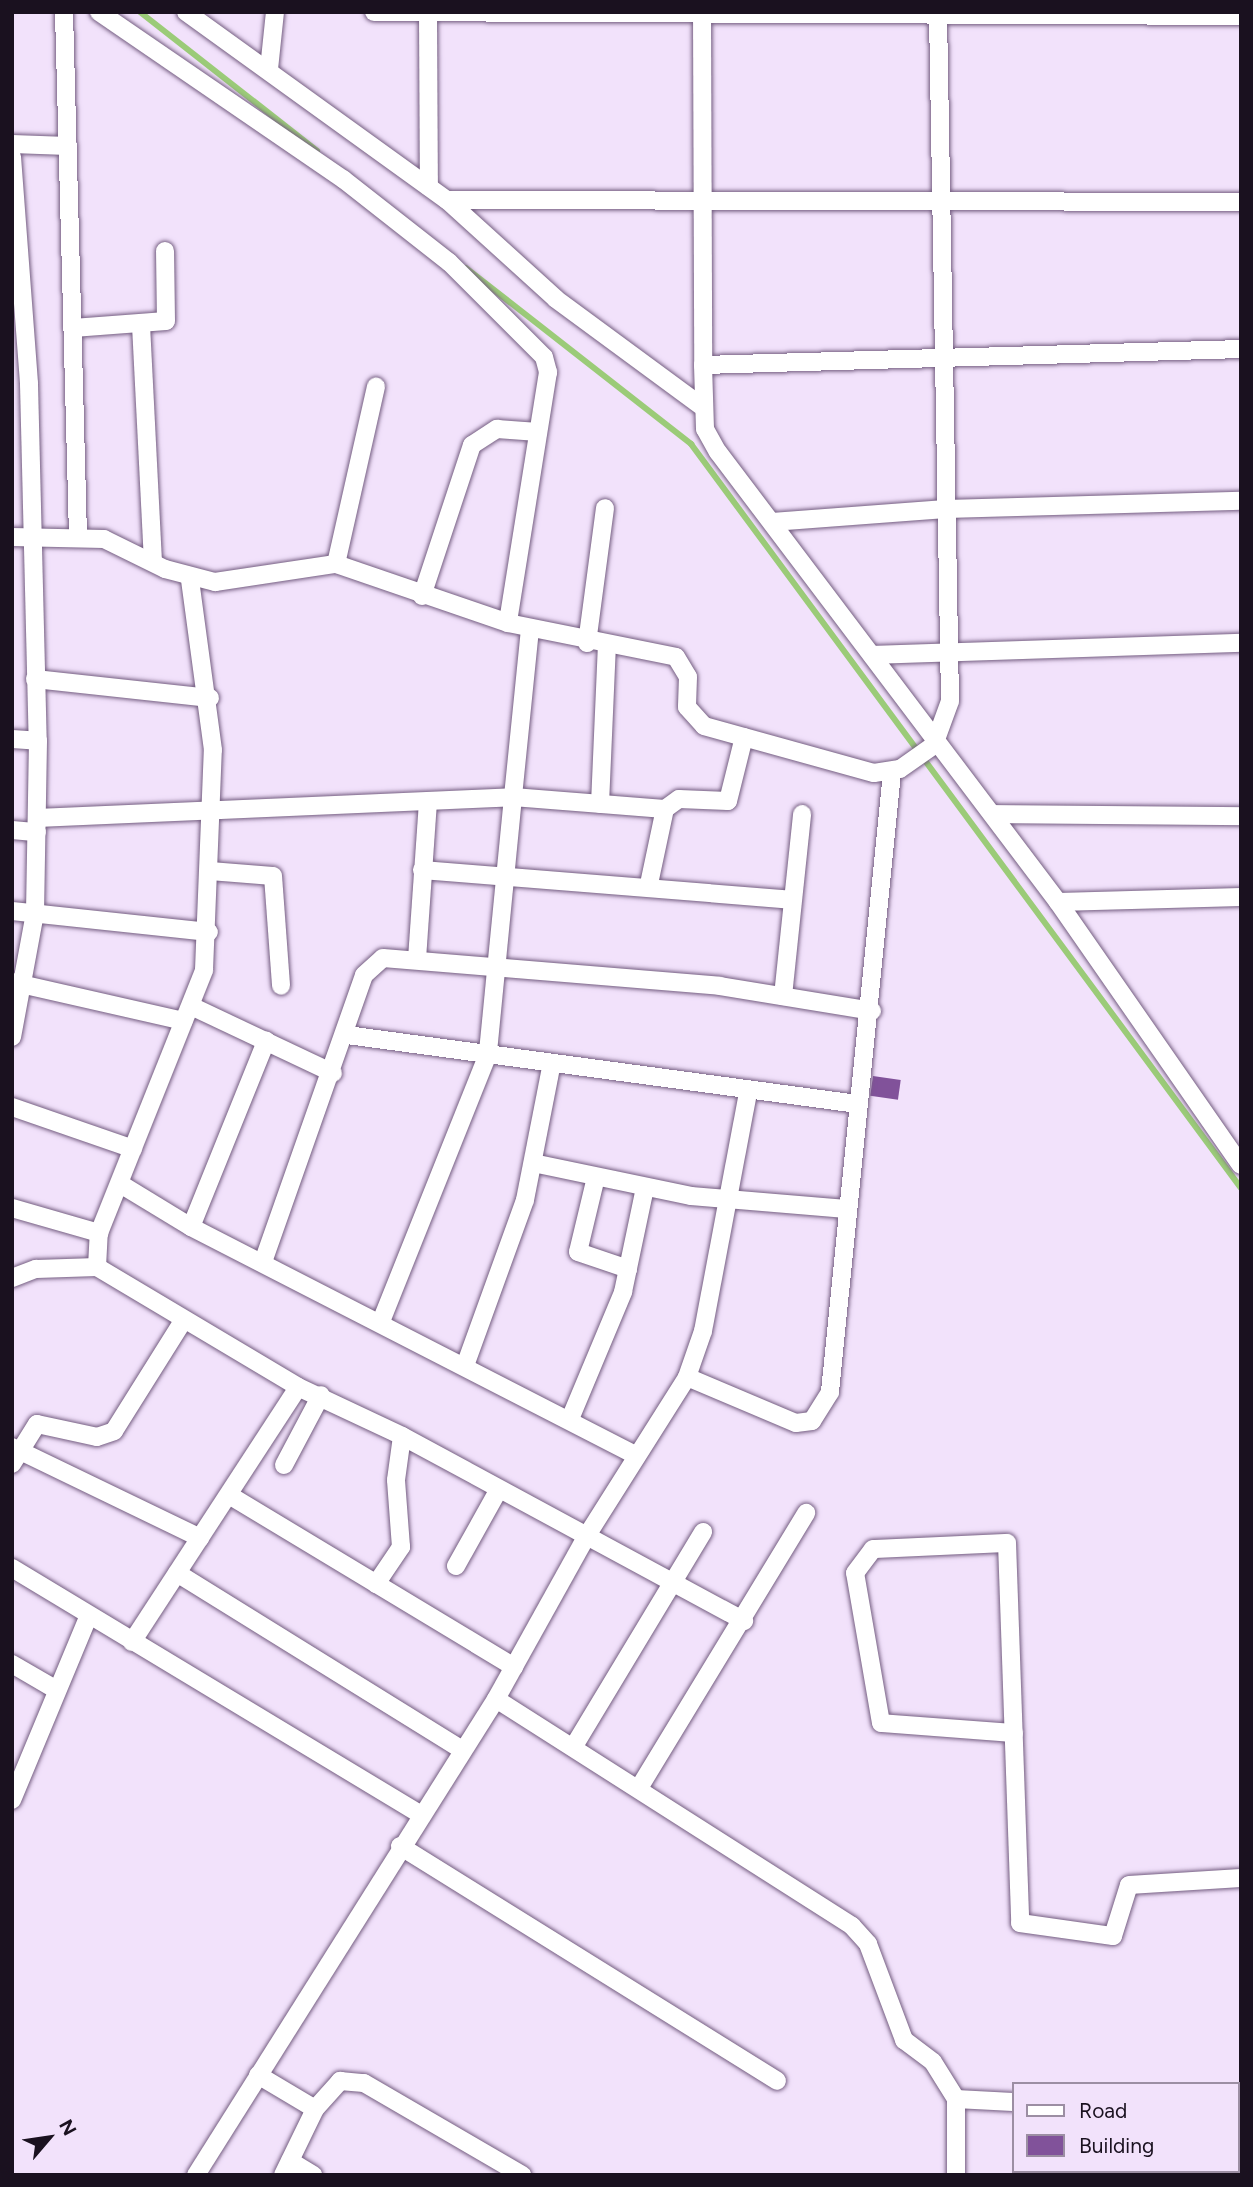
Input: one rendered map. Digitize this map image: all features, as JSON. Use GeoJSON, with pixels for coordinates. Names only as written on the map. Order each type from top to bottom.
{"type":"FeatureCollection","features":[{"type":"Feature","properties":{"kind":"street"},"geometry":{"type":"LineString","coordinates":[[64,12],[78,535]]}},
{"type":"Feature","properties":{"kind":"street"},"geometry":{"type":"LineString","coordinates":[[99,12],[321,163],[449,262],[544,357],[548,372],[508,623]]}},
{"type":"Feature","properties":{"kind":"street"},"geometry":{"type":"LineString","coordinates":[[186,12],[447,200],[556,299],[700,405]]}},
{"type":"Feature","properties":{"kind":"street"},"geometry":{"type":"LineString","coordinates":[[268,69],[275,12]]}},
{"type":"Feature","properties":{"kind":"street"},"geometry":{"type":"LineString","coordinates":[[374,12],[1241,16]]}},
{"type":"Feature","properties":{"kind":"street"},"geometry":{"type":"LineString","coordinates":[[428,14],[429,187]]}},
{"type":"Feature","properties":{"kind":"street"},"geometry":{"type":"LineString","coordinates":[[702,14],[700,203],[703,365],[700,405],[711,440],[872,655],[929,750],[993,814],[1058,902],[1235,1150],[1241,1165]]}},
{"type":"Feature","properties":{"kind":"street"},"geometry":{"type":"LineString","coordinates":[[20,537],[78,535],[131,548],[153,562],[190,579],[215,582],[336,564],[422,596],[508,623],[587,643],[676,657],[684,663],[693,719],[744,737],[896,771],[929,750],[950,701],[951,652],[942,355],[944,202],[938,16]]}},
{"type":"Feature","properties":{"kind":"street"},"geometry":{"type":"LineString","coordinates":[[12,144],[68,146]]}},
{"type":"Feature","properties":{"kind":"street"},"geometry":{"type":"LineString","coordinates":[[12,157],[29,384],[20,537],[35,680],[38,741],[35,913],[18,983],[12,1037]]}},
{"type":"Feature","properties":{"kind":"street"},"geometry":{"type":"LineString","coordinates":[[447,200],[700,203],[1241,202]]}},
{"type":"Feature","properties":{"kind":"street"},"geometry":{"type":"LineString","coordinates":[[73,328],[141,325],[166,321],[170,314],[165,251]]}},
{"type":"Feature","properties":{"kind":"street"},"geometry":{"type":"LineString","coordinates":[[141,325],[153,562]]}},
{"type":"Feature","properties":{"kind":"street"},"geometry":{"type":"LineString","coordinates":[[703,365],[942,355],[1241,349]]}},
{"type":"Feature","properties":{"kind":"street"},"geometry":{"type":"LineString","coordinates":[[336,564],[376,386]]}},
{"type":"Feature","properties":{"kind":"street"},"geometry":{"type":"LineString","coordinates":[[422,596],[471,445],[497,429],[538,432]]}},
{"type":"Feature","properties":{"kind":"street"},"geometry":{"type":"LineString","coordinates":[[772,522],[946,509],[1241,501]]}},
{"type":"Feature","properties":{"kind":"street"},"geometry":{"type":"LineString","coordinates":[[587,643],[605,509]]}},
{"type":"Feature","properties":{"kind":"street"},"geometry":{"type":"LineString","coordinates":[[97,1267],[99,1233],[122,1185],[133,1149],[188,1014],[209,932],[210,698],[190,579]]}},
{"type":"Feature","properties":{"kind":"street"},"geometry":{"type":"LineString","coordinates":[[381,1322],[488,1054],[503,878],[530,629]]}},
{"type":"Feature","properties":{"kind":"street"},"geometry":{"type":"LineString","coordinates":[[872,655],[1241,643]]}},
{"type":"Feature","properties":{"kind":"street"},"geometry":{"type":"LineString","coordinates":[[600,804],[607,646]]}},
{"type":"Feature","properties":{"kind":"street"},"geometry":{"type":"LineString","coordinates":[[35,680],[210,698]]}},
{"type":"Feature","properties":{"kind":"street"},"geometry":{"type":"LineString","coordinates":[[12,830],[37,825],[513,797],[665,808],[678,799],[728,801],[744,737]]}},
{"type":"Feature","properties":{"kind":"street"},"geometry":{"type":"LineString","coordinates":[[12,739],[38,741]]}},
{"type":"Feature","properties":{"kind":"street"},"geometry":{"type":"LineString","coordinates":[[687,1377],[796,1423],[812,1422],[823,1411],[830,1392],[846,1209],[872,1011],[896,771]]}},
{"type":"Feature","properties":{"kind":"street"},"geometry":{"type":"LineString","coordinates":[[417,959],[428,801]]}},
{"type":"Feature","properties":{"kind":"street"},"geometry":{"type":"LineString","coordinates":[[649,884],[665,808]]}},
{"type":"Feature","properties":{"kind":"street"},"geometry":{"type":"LineString","coordinates":[[783,996],[802,814]]}},
{"type":"Feature","properties":{"kind":"street"},"geometry":{"type":"LineString","coordinates":[[993,814],[1241,816]]}},
{"type":"Feature","properties":{"kind":"street"},"geometry":{"type":"LineString","coordinates":[[422,870],[503,878],[649,884],[791,900]]}},
{"type":"Feature","properties":{"kind":"street"},"geometry":{"type":"LineString","coordinates":[[210,871],[274,876],[281,986]]}},
{"type":"Feature","properties":{"kind":"street"},"geometry":{"type":"LineString","coordinates":[[1058,902],[1241,897]]}},
{"type":"Feature","properties":{"kind":"street"},"geometry":{"type":"LineString","coordinates":[[12,911],[209,932]]}},
{"type":"Feature","properties":{"kind":"street"},"geometry":{"type":"LineString","coordinates":[[263,1262],[371,964],[417,959],[497,970],[783,996],[872,1011]]}},
{"type":"Feature","properties":{"kind":"street"},"geometry":{"type":"LineString","coordinates":[[18,983],[188,1014],[266,1041],[333,1073]]}},
{"type":"Feature","properties":{"kind":"street"},"geometry":{"type":"LineString","coordinates":[[346,1035],[488,1054],[551,1067],[748,1093],[858,1104]]}},
{"type":"Feature","properties":{"kind":"street"},"geometry":{"type":"LineString","coordinates":[[191,1227],[266,1041]]}},
{"type":"Feature","properties":{"kind":"street"},"geometry":{"type":"LineString","coordinates":[[466,1363],[533,1163],[551,1067]]}},
{"type":"Feature","properties":{"kind":"street"},"geometry":{"type":"LineString","coordinates":[[196,2175],[420,1814],[496,1699],[586,1537],[687,1377],[730,1200],[748,1093]]}},
{"type":"Feature","properties":{"kind":"street"},"geometry":{"type":"LineString","coordinates":[[12,1107],[133,1149]]}},
{"type":"Feature","properties":{"kind":"street"},"geometry":{"type":"LineString","coordinates":[[533,1163],[645,1188],[730,1200],[846,1209]]}},
{"type":"Feature","properties":{"kind":"street"},"geometry":{"type":"LineString","coordinates":[[596,1177],[578,1252],[628,1269]]}},
{"type":"Feature","properties":{"kind":"street"},"geometry":{"type":"LineString","coordinates":[[122,1185],[191,1227],[466,1363],[637,1456]]}},
{"type":"Feature","properties":{"kind":"street"},"geometry":{"type":"LineString","coordinates":[[570,1419],[628,1269],[645,1188]]}},
{"type":"Feature","properties":{"kind":"street"},"geometry":{"type":"LineString","coordinates":[[12,1208],[99,1233]]}},
{"type":"Feature","properties":{"kind":"street"},"geometry":{"type":"LineString","coordinates":[[12,1278],[36,1269],[97,1267],[183,1321],[298,1387],[321,1395],[402,1436],[498,1491],[744,1621]]}},
{"type":"Feature","properties":{"kind":"street"},"geometry":{"type":"LineString","coordinates":[[183,1321],[114,1431],[97,1437],[43,1423],[15,1454],[200,1538]]}},
{"type":"Feature","properties":{"kind":"street"},"geometry":{"type":"LineString","coordinates":[[132,1642],[298,1387]]}},
{"type":"Feature","properties":{"kind":"street"},"geometry":{"type":"LineString","coordinates":[[284,1465],[321,1395]]}},
{"type":"Feature","properties":{"kind":"street"},"geometry":{"type":"LineString","coordinates":[[376,1584],[401,1547],[396,1480],[402,1436]]}},
{"type":"Feature","properties":{"kind":"street"},"geometry":{"type":"LineString","coordinates":[[456,1566],[498,1491]]}},
{"type":"Feature","properties":{"kind":"street"},"geometry":{"type":"LineString","coordinates":[[229,1495],[514,1667]]}},
{"type":"Feature","properties":{"kind":"street"},"geometry":{"type":"LineString","coordinates":[[639,1788],[744,1621],[806,1513]]}},
{"type":"Feature","properties":{"kind":"street"},"geometry":{"type":"LineString","coordinates":[[574,1746],[703,1532]]}},
{"type":"Feature","properties":{"kind":"street"},"geometry":{"type":"LineString","coordinates":[[1014,1733],[881,1723],[855,1573],[873,1549],[1007,1543],[1014,1733],[1020,1923],[1113,1936],[1129,1885],[1241,1878]]}},
{"type":"Feature","properties":{"kind":"street"},"geometry":{"type":"LineString","coordinates":[[12,1568],[420,1814]]}},
{"type":"Feature","properties":{"kind":"street"},"geometry":{"type":"LineString","coordinates":[[177,1573],[462,1751]]}},
{"type":"Feature","properties":{"kind":"street"},"geometry":{"type":"LineString","coordinates":[[12,1800],[55,1689],[89,1615]]}},
{"type":"Feature","properties":{"kind":"street"},"geometry":{"type":"LineString","coordinates":[[12,1664],[55,1689]]}},
{"type":"Feature","properties":{"kind":"street"},"geometry":{"type":"LineString","coordinates":[[496,1699],[574,1746],[852,1926],[868,1944],[904,2040],[933,2062],[956,2099],[956,2175]]}},
{"type":"Feature","properties":{"kind":"street"},"geometry":{"type":"LineString","coordinates":[[400,1846],[776,2081]]}},
{"type":"Feature","properties":{"kind":"street"},"geometry":{"type":"LineString","coordinates":[[258,2075],[314,2109]]}},
{"type":"Feature","properties":{"kind":"street"},"geometry":{"type":"LineString","coordinates":[[313,2175],[287,2168],[314,2109],[340,2081],[364,2083],[522,2175]]}},
{"type":"Feature","properties":{"kind":"street"},"geometry":{"type":"LineString","coordinates":[[956,2099],[1012,2102]]}},
{"type":"Feature","properties":{"kind":"building"},"geometry":{"type":"Polygon","coordinates":[[[873,1076],[901,1080],[898,1100],[870,1096],[873,1076]]]}},
{"type":"Feature","properties":{"kind":"waterway"},"geometry":{"type":"LineString","coordinates":[[140,12],[317,151]]}},
{"type":"Feature","properties":{"kind":"waterway"},"geometry":{"type":"LineString","coordinates":[[466,268],[691,444],[1241,1188]]}}]}
